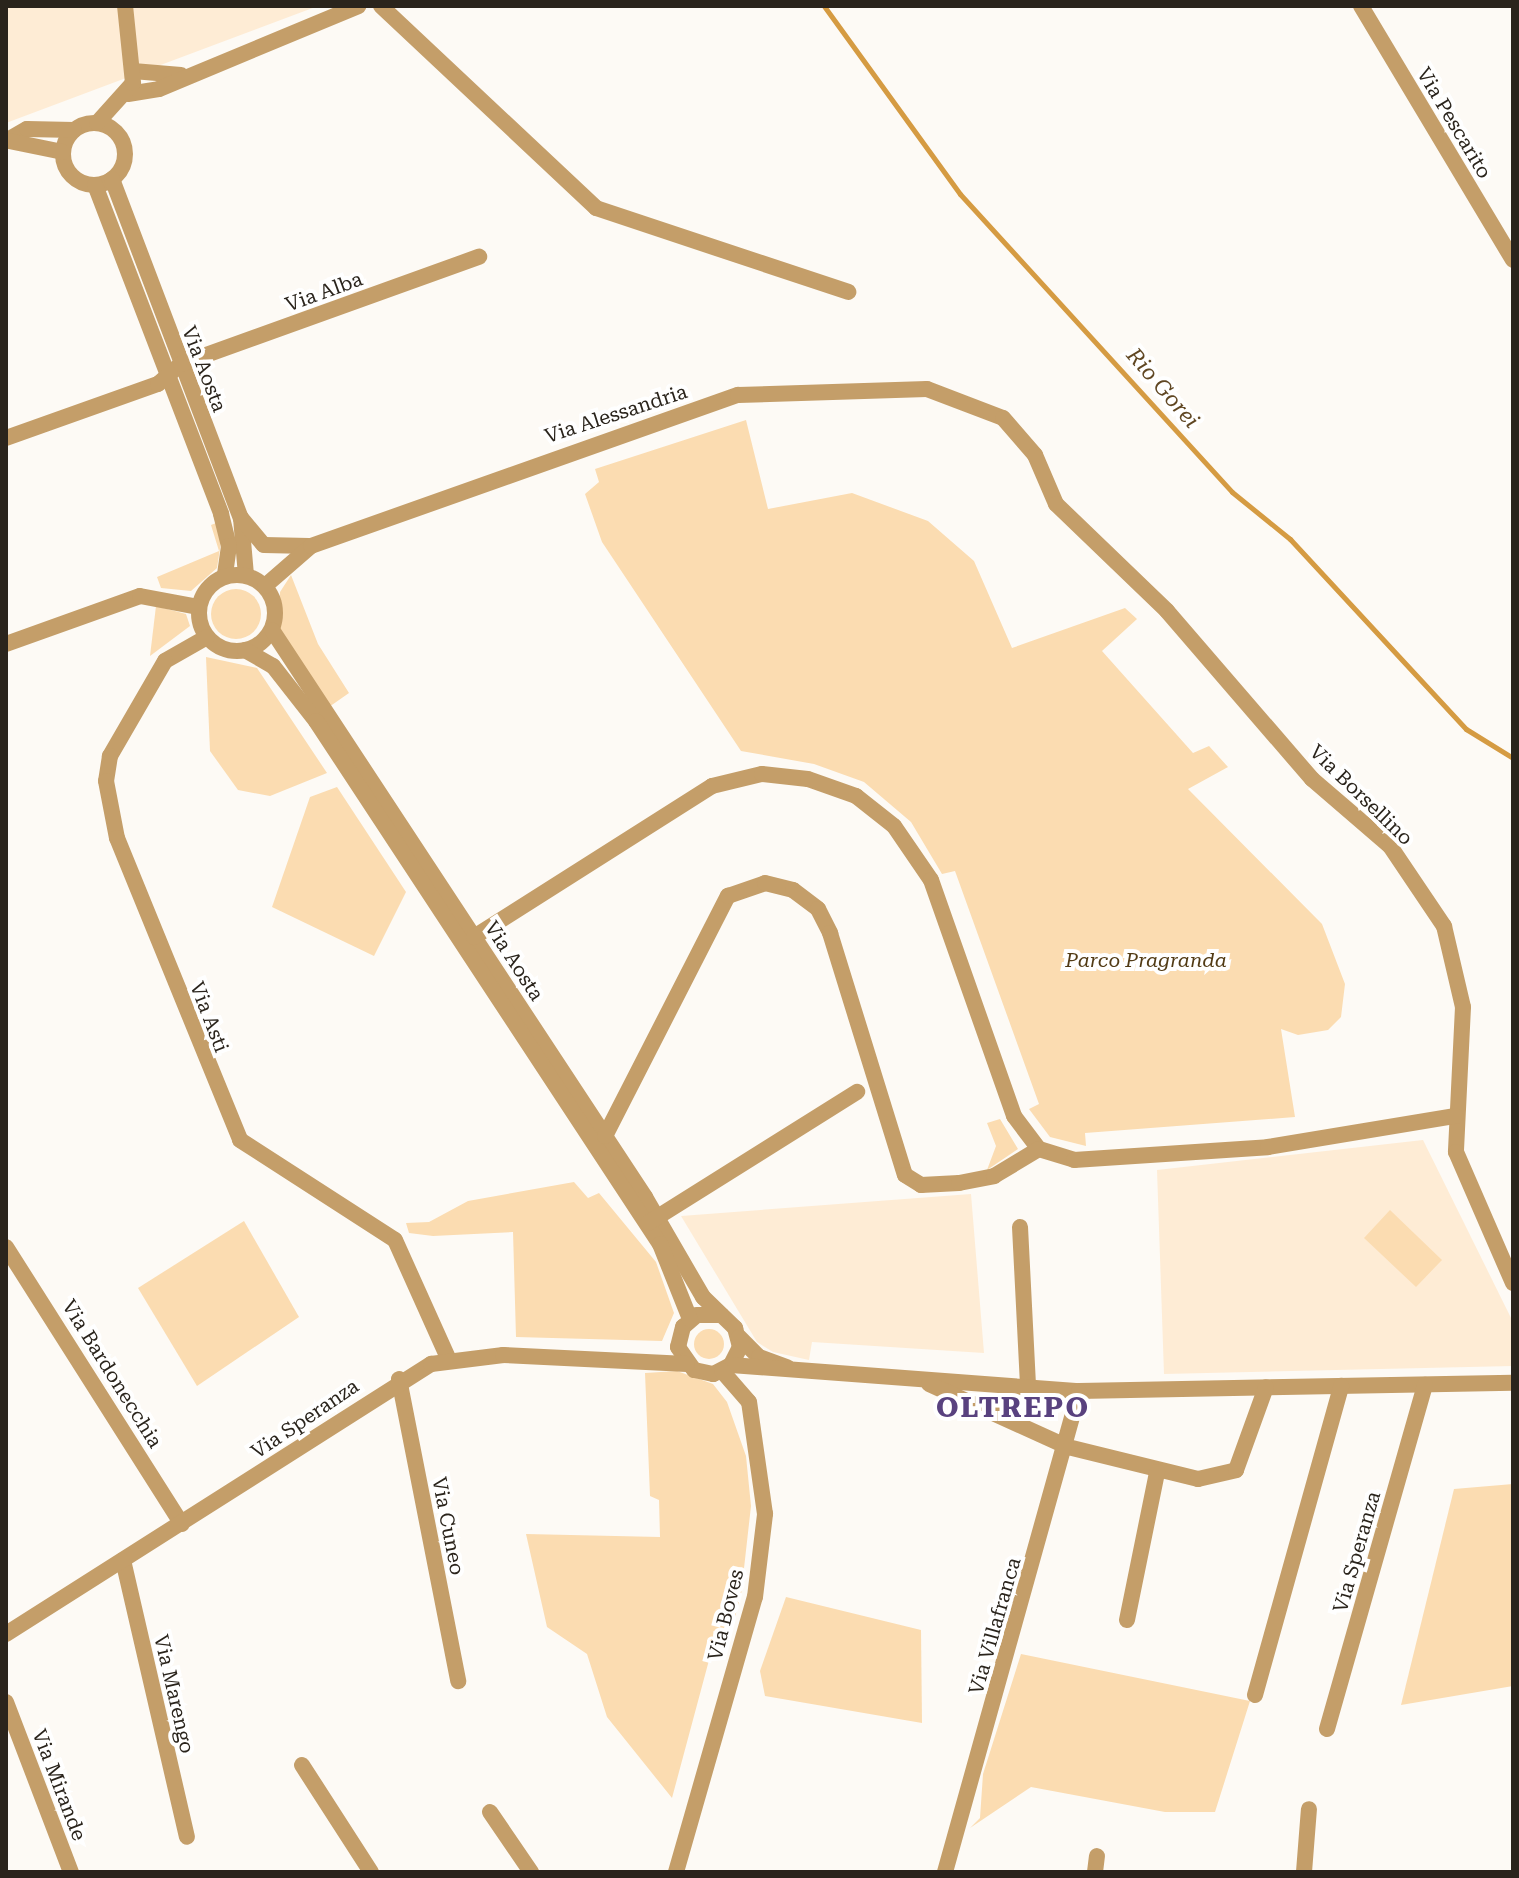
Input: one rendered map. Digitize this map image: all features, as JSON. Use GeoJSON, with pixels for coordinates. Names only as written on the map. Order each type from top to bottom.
{"type":"FeatureCollection","features":[{"type":"Feature","properties":{"kind":"street"},"geometry":{"type":"LineString","coordinates":[[74,130],[63,152],[72,176],[95,185],[112,179],[125,157],[114,131],[133,71],[125,6]]}},
{"type":"Feature","properties":{"kind":"street"},"geometry":{"type":"LineString","coordinates":[[7,141],[27,129],[74,130],[97,123],[124,99],[159,89],[181,75],[358,6]]}},
{"type":"Feature","properties":{"kind":"street"},"geometry":{"type":"LineString","coordinates":[[381,6],[568,190],[596,208],[848,292]]}},
{"type":"Feature","properties":{"kind":"street","name":"Via Pescarito"},"geometry":{"type":"LineString","coordinates":[[1361,6],[1513,260]]}},
{"type":"Feature","properties":{"kind":"street"},"geometry":{"type":"LineString","coordinates":[[133,71],[181,75]]}},
{"type":"Feature","properties":{"kind":"street"},"geometry":{"type":"LineString","coordinates":[[97,123],[114,131]]}},
{"type":"Feature","properties":{"kind":"street"},"geometry":{"type":"LineString","coordinates":[[7,141],[63,152]]}},
{"type":"Feature","properties":{"kind":"street","name":"Via Aosta"},"geometry":{"type":"LineString","coordinates":[[112,179],[227,533],[225,576]]}},
{"type":"Feature","properties":{"kind":"street","name":"Via Aosta"},"geometry":{"type":"LineString","coordinates":[[95,185],[241,518],[246,575]]}},
{"type":"Feature","properties":{"kind":"street","name":"Via Alba"},"geometry":{"type":"LineString","coordinates":[[174,369],[479,257]]}},
{"type":"Feature","properties":{"kind":"street"},"geometry":{"type":"LineString","coordinates":[[6,438],[158,384],[174,369]]}},
{"type":"Feature","properties":{"kind":"street","name":"Via Alessandria"},"geometry":{"type":"LineString","coordinates":[[265,586],[311,546],[738,395],[927,389],[1003,418]]}},
{"type":"Feature","properties":{"kind":"street","name":"Via Borsellino"},"geometry":{"type":"LineString","coordinates":[[1003,418],[1035,455],[1056,504],[1167,611],[1312,779],[1390,846],[1444,926],[1463,1007],[1455,1116],[1456,1152],[1513,1283]]}},
{"type":"Feature","properties":{"kind":"street"},"geometry":{"type":"LineString","coordinates":[[241,518],[264,545],[311,546]]}},
{"type":"Feature","properties":{"kind":"street"},"geometry":{"type":"LineString","coordinates":[[246,575],[265,586],[275,607],[272,630],[245,650],[222,649],[207,637],[199,607],[225,576],[246,575]]}},
{"type":"Feature","properties":{"kind":"street"},"geometry":{"type":"LineString","coordinates":[[6,644],[140,596],[199,607]]}},
{"type":"Feature","properties":{"kind":"street","name":"Via Aosta"},"geometry":{"type":"LineString","coordinates":[[272,630],[395,831],[652,1221],[721,1315]]}},
{"type":"Feature","properties":{"kind":"street","name":"Via Asti"},"geometry":{"type":"LineString","coordinates":[[207,637],[165,661],[110,756],[106,781],[117,838],[240,1140],[395,1240],[449,1360]]}},
{"type":"Feature","properties":{"kind":"street","name":"Via Aosta"},"geometry":{"type":"LineString","coordinates":[[245,650],[273,666],[303,702],[474,937],[605,1136],[676,1270],[690,1319]]}},
{"type":"Feature","properties":{"kind":"street"},"geometry":{"type":"LineString","coordinates":[[474,937],[712,786],[762,774],[808,779],[856,796],[894,826],[931,880],[1014,1116],[1039,1149],[1074,1160],[1268,1147],[1455,1116]]}},
{"type":"Feature","properties":{"kind":"street"},"geometry":{"type":"LineString","coordinates":[[605,1136],[728,896],[765,883],[793,890],[818,909],[830,933],[905,1175],[921,1185],[959,1183],[994,1176],[1039,1149]]}},
{"type":"Feature","properties":{"kind":"street"},"geometry":{"type":"LineString","coordinates":[[652,1221],[857,1092]]}},
{"type":"Feature","properties":{"kind":"street"},"geometry":{"type":"LineString","coordinates":[[1020,1227],[1028,1386]]}},
{"type":"Feature","properties":{"kind":"street","name":"Via Bardonecchia"},"geometry":{"type":"LineString","coordinates":[[6,1247],[182,1524]]}},
{"type":"Feature","properties":{"kind":"street"},"geometry":{"type":"LineString","coordinates":[[800,1371],[759,1357],[721,1315],[690,1319],[679,1336],[684,1359],[703,1374],[727,1368],[800,1371],[1079,1391],[1513,1383]]}},
{"type":"Feature","properties":{"kind":"street"},"geometry":{"type":"LineString","coordinates":[[727,1368],[739,1337]]}},
{"type":"Feature","properties":{"kind":"street","name":"Via Speranza"},"geometry":{"type":"LineString","coordinates":[[6,1634],[182,1524],[399,1379],[449,1360],[663,1362],[684,1359]]}},
{"type":"Feature","properties":{"kind":"street","name":"Via Boves"},"geometry":{"type":"LineString","coordinates":[[676,1872],[755,1597],[765,1514],[749,1402],[727,1368]]}},
{"type":"Feature","properties":{"kind":"street","name":"Via Cuneo"},"geometry":{"type":"LineString","coordinates":[[399,1379],[458,1681]]}},
{"type":"Feature","properties":{"kind":"street"},"geometry":{"type":"LineString","coordinates":[[921,1380],[1068,1447],[1157,1472],[1198,1479],[1236,1470],[1266,1387]]}},
{"type":"Feature","properties":{"kind":"street","name":"Via Speranza"},"geometry":{"type":"LineString","coordinates":[[1327,1729],[1425,1385]]}},
{"type":"Feature","properties":{"kind":"street"},"geometry":{"type":"LineString","coordinates":[[1255,1695],[1341,1386]]}},
{"type":"Feature","properties":{"kind":"street","name":"Via Villafranca"},"geometry":{"type":"LineString","coordinates":[[945,1872],[1068,1447],[1079,1391]]}},
{"type":"Feature","properties":{"kind":"street"},"geometry":{"type":"LineString","coordinates":[[1127,1620],[1157,1472]]}},
{"type":"Feature","properties":{"kind":"street","name":"Via Marengo"},"geometry":{"type":"LineString","coordinates":[[123,1560],[187,1837]]}},
{"type":"Feature","properties":{"kind":"street","name":"Via Mirande"},"geometry":{"type":"LineString","coordinates":[[7,1708],[71,1872]]}},
{"type":"Feature","properties":{"kind":"street"},"geometry":{"type":"LineString","coordinates":[[302,1765],[371,1872]]}},
{"type":"Feature","properties":{"kind":"street"},"geometry":{"type":"LineString","coordinates":[[1304,1872],[1309,1809]]}},
{"type":"Feature","properties":{"kind":"street"},"geometry":{"type":"LineString","coordinates":[[490,1812],[531,1872]]}},
{"type":"Feature","properties":{"kind":"shaded area"},"geometry":{"type":"Polygon","coordinates":[[[6,6],[318,6],[6,123],[6,6]]]}},
{"type":"Feature","properties":{"kind":"shaded area"},"geometry":{"type":"Polygon","coordinates":[[[1423,1140],[1513,1322],[1513,1366],[1164,1374],[1157,1170],[1423,1140]]]}},
{"type":"Feature","properties":{"kind":"shaded area"},"geometry":{"type":"Polygon","coordinates":[[[971,1194],[984,1353],[812,1342],[809,1360],[773,1352],[757,1342],[681,1216],[971,1194]]]}},
{"type":"Feature","properties":{"kind":"green space","name":"Parco Pragranda"},"geometry":{"type":"Polygon","coordinates":[[[746,420],[768,509],[852,493],[928,521],[974,561],[1012,648],[1125,608],[1137,619],[1102,651],[1193,753],[1209,746],[1228,767],[1188,789],[1322,924],[1345,984],[1341,1017],[1328,1030],[1298,1035],[1281,1029],[1295,1117],[1085,1133],[1086,1146],[1050,1137],[1029,1109],[1039,1104],[955,871],[942,874],[911,822],[864,782],[814,764],[741,751],[602,542],[585,494],[599,482],[595,469],[746,420]]]}},
{"type":"Feature","properties":{"kind":"green space"},"geometry":{"type":"Polygon","coordinates":[[[216,523],[221,542],[217,568],[191,591],[161,588],[157,577],[219,551],[211,525],[216,523]]]}},
{"type":"Feature","properties":{"kind":"green space"},"geometry":{"type":"Polygon","coordinates":[[[291,575],[318,644],[349,693],[329,707],[280,637],[280,592],[291,575]]]}},
{"type":"Feature","properties":{"kind":"green space"},"geometry":{"type":"Polygon","coordinates":[[[236,589],[254,596],[261,614],[254,632],[236,639],[218,632],[211,614],[218,596],[236,589]]]}},
{"type":"Feature","properties":{"kind":"green space"},"geometry":{"type":"Polygon","coordinates":[[[156,606],[186,614],[190,626],[150,656],[156,606]]]}},
{"type":"Feature","properties":{"kind":"green space"},"geometry":{"type":"Polygon","coordinates":[[[206,657],[257,668],[327,773],[270,796],[238,790],[210,751],[206,657]]]}},
{"type":"Feature","properties":{"kind":"green space"},"geometry":{"type":"Polygon","coordinates":[[[337,787],[406,892],[374,956],[272,907],[310,797],[337,787]]]}},
{"type":"Feature","properties":{"kind":"green space"},"geometry":{"type":"Polygon","coordinates":[[[1000,1119],[1018,1149],[987,1170],[996,1146],[987,1123],[1000,1119]]]}},
{"type":"Feature","properties":{"kind":"green space"},"geometry":{"type":"Polygon","coordinates":[[[574,1182],[588,1198],[599,1193],[656,1262],[674,1313],[662,1341],[516,1337],[513,1232],[433,1236],[409,1233],[406,1223],[429,1222],[468,1201],[574,1182]]]}},
{"type":"Feature","properties":{"kind":"green space"},"geometry":{"type":"Polygon","coordinates":[[[1390,1210],[1442,1260],[1416,1287],[1364,1238],[1390,1210]]]}},
{"type":"Feature","properties":{"kind":"green space"},"geometry":{"type":"Polygon","coordinates":[[[244,1221],[299,1317],[197,1386],[138,1288],[244,1221]]]}},
{"type":"Feature","properties":{"kind":"green space"},"geometry":{"type":"Polygon","coordinates":[[[709,1329],[720,1333],[724,1344],[720,1355],[709,1359],[698,1355],[694,1344],[698,1333],[709,1329]]]}},
{"type":"Feature","properties":{"kind":"green space"},"geometry":{"type":"Polygon","coordinates":[[[677,1371],[713,1384],[727,1402],[746,1456],[751,1506],[741,1595],[725,1654],[712,1649],[672,1798],[607,1717],[587,1654],[547,1627],[526,1534],[660,1537],[659,1500],[650,1496],[645,1373],[677,1371]]]}},
{"type":"Feature","properties":{"kind":"green space"},"geometry":{"type":"Polygon","coordinates":[[[1513,1484],[1513,1686],[1401,1705],[1454,1489],[1513,1484]]]}},
{"type":"Feature","properties":{"kind":"green space"},"geometry":{"type":"Polygon","coordinates":[[[786,1597],[921,1630],[922,1723],[765,1696],[760,1671],[786,1597]]]}},
{"type":"Feature","properties":{"kind":"green space"},"geometry":{"type":"Polygon","coordinates":[[[1021,1654],[1250,1701],[1215,1812],[1165,1812],[1031,1787],[970,1828],[980,1818],[983,1774],[1021,1654]]]}},
{"type":"Feature","properties":{"kind":"waterway","name":"Rio Gorei"},"geometry":{"type":"LineString","coordinates":[[824,6],[960,194],[1232,492],[1290,539],[1466,729],[1513,758]]}},
{"type":"Feature","properties":{"kind":"district","name":"OLTREPO"},"geometry":{"type":"Point","coordinates":[1013,1408]}}]}
